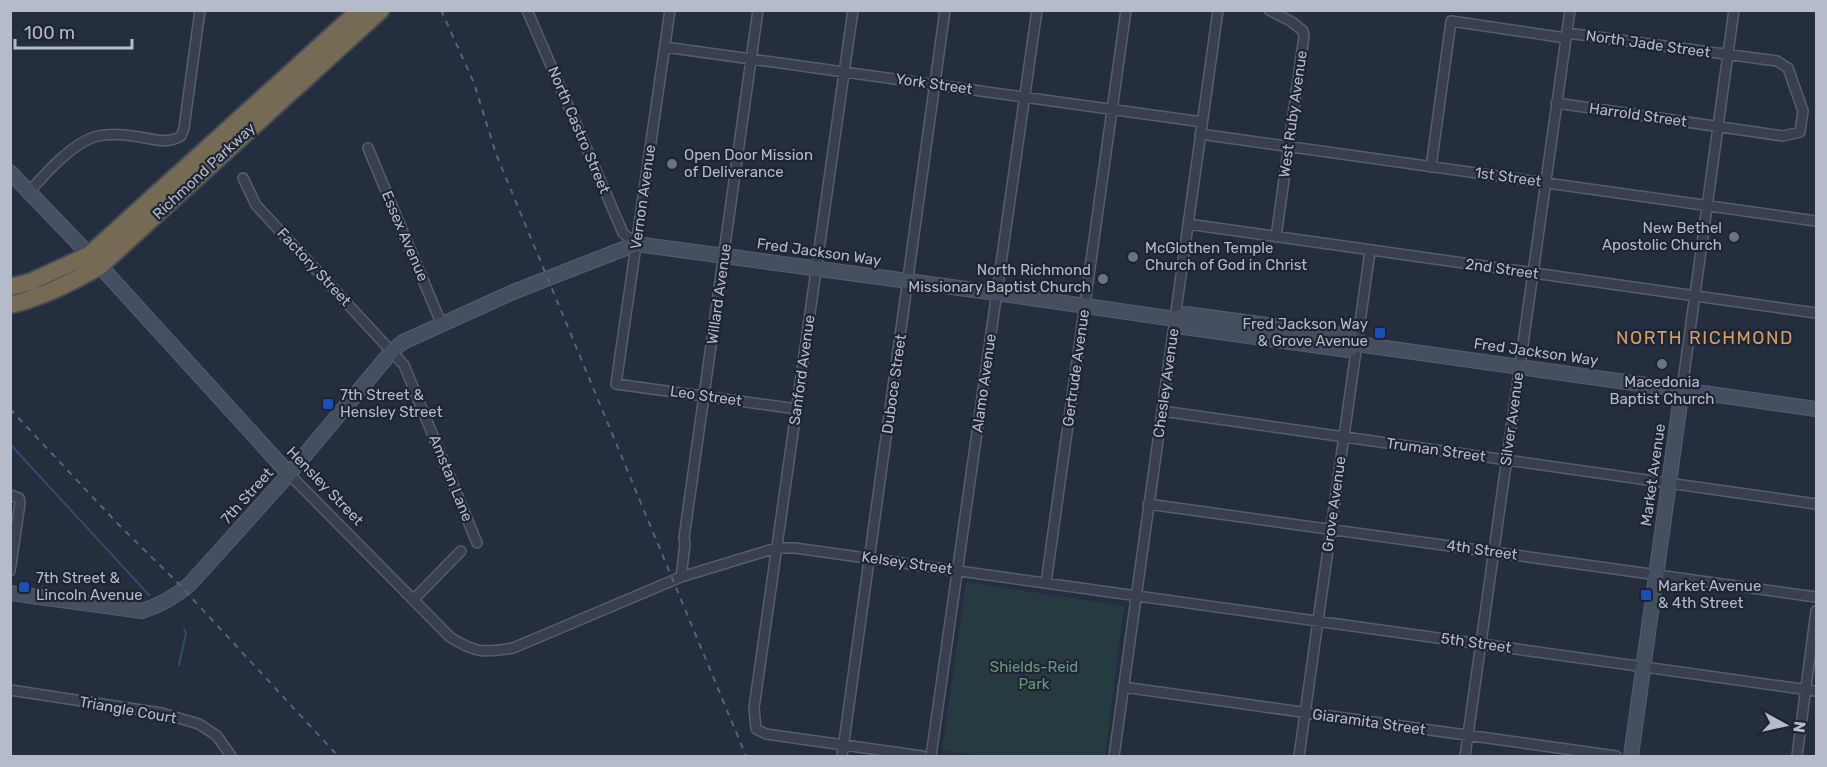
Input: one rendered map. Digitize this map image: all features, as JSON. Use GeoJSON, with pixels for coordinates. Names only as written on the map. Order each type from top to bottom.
{"type":"FeatureCollection","features":[{"type":"Feature","properties":{"kind":"highway","name":"Richmond Parkway"},"geometry":{"type":"LineString","coordinates":[[10,305],[36,299],[66,286],[360,10]]}},
{"type":"Feature","properties":{"kind":"highway","name":"Richmond Parkway"},"geometry":{"type":"LineString","coordinates":[[10,286],[30,282],[94,260],[381,10]]}},
{"type":"Feature","properties":{"kind":"street"},"geometry":{"type":"LineString","coordinates":[[29,192],[59,161],[96,136],[121,134],[174,141],[181,136],[200,10]]}},
{"type":"Feature","properties":{"kind":"street","name":"North Castro Street"},"geometry":{"type":"LineString","coordinates":[[527,10],[623,233],[636,244]]}},
{"type":"Feature","properties":{"kind":"street","name":"Vernon Avenue"},"geometry":{"type":"LineString","coordinates":[[616,384],[670,10]]}},
{"type":"Feature","properties":{"kind":"street","name":"Willard Avenue"},"geometry":{"type":"LineString","coordinates":[[681,578],[684,538],[758,10]]}},
{"type":"Feature","properties":{"kind":"street","name":"Sanford Avenue"},"geometry":{"type":"LineString","coordinates":[[844,744],[766,734],[756,729],[754,708],[853,10]]}},
{"type":"Feature","properties":{"kind":"street","name":"Duboce Street"},"geometry":{"type":"LineString","coordinates":[[842,756],[945,10]]}},
{"type":"Feature","properties":{"kind":"street","name":"Alamo Avenue"},"geometry":{"type":"LineString","coordinates":[[931,756],[1037,10]]}},
{"type":"Feature","properties":{"kind":"street","name":"Gertrude Avenue"},"geometry":{"type":"LineString","coordinates":[[1046,583],[1126,10]]}},
{"type":"Feature","properties":{"kind":"street","name":"Chesley Avenue"},"geometry":{"type":"LineString","coordinates":[[1114,756],[1218,10]]}},
{"type":"Feature","properties":{"kind":"street","name":"West Ruby Avenue"},"geometry":{"type":"LineString","coordinates":[[1269,10],[1292,22],[1303,31],[1276,237]]}},
{"type":"Feature","properties":{"kind":"street","name":"Silver Avenue"},"geometry":{"type":"LineString","coordinates":[[1464,756],[1570,10]]}},
{"type":"Feature","properties":{"kind":"street","name":"Market Avenue"},"geometry":{"type":"LineString","coordinates":[[1631,756],[1734,10]]}},
{"type":"Feature","properties":{"kind":"street","name":"North Jade Street"},"geometry":{"type":"LineString","coordinates":[[1431,167],[1452,21],[1777,61],[1788,68],[1803,111],[1800,132],[1783,136],[1719,126]]}},
{"type":"Feature","properties":{"kind":"street","name":"York Street"},"geometry":{"type":"LineString","coordinates":[[665,46],[1202,122]]}},
{"type":"Feature","properties":{"kind":"street","name":"Harrold Street"},"geometry":{"type":"LineString","coordinates":[[1556,103],[1719,126]]}},
{"type":"Feature","properties":{"kind":"street","name":"1st Street"},"geometry":{"type":"LineString","coordinates":[[1200,134],[1816,220]]}},
{"type":"Feature","properties":{"kind":"street","name":"Essex Avenue"},"geometry":{"type":"LineString","coordinates":[[368,148],[441,323]]}},
{"type":"Feature","properties":{"kind":"street","name":"Hensley Street"},"geometry":{"type":"LineString","coordinates":[[10,172],[94,260],[289,474],[450,637],[468,649],[490,652],[513,648],[681,578]]}},
{"type":"Feature","properties":{"kind":"street","name":"Factory Street"},"geometry":{"type":"LineString","coordinates":[[243,178],[256,205],[392,351]]}},
{"type":"Feature","properties":{"kind":"street","name":"2nd Street"},"geometry":{"type":"LineString","coordinates":[[1188,224],[1816,313]]}},
{"type":"Feature","properties":{"kind":"street","name":"Fred Jackson Way"},"geometry":{"type":"LineString","coordinates":[[636,244],[996,292],[1175,319],[1186,314],[1339,334],[1350,336],[1357,344],[1682,388],[1816,409]]}},
{"type":"Feature","properties":{"kind":"street","name":"7th Street"},"geometry":{"type":"LineString","coordinates":[[10,593],[142,611],[174,598],[190,585],[289,474],[392,351],[403,342],[513,292],[636,244]]}},
{"type":"Feature","properties":{"kind":"street","name":"Grove Avenue"},"geometry":{"type":"LineString","coordinates":[[1299,756],[1370,251]]}},
{"type":"Feature","properties":{"kind":"street","name":"Amstan Lane"},"geometry":{"type":"LineString","coordinates":[[392,351],[404,365],[477,543]]}},
{"type":"Feature","properties":{"kind":"street","name":"Leo Street"},"geometry":{"type":"LineString","coordinates":[[616,384],[797,410]]}},
{"type":"Feature","properties":{"kind":"street","name":"Truman Street"},"geometry":{"type":"LineString","coordinates":[[1162,411],[1816,504]]}},
{"type":"Feature","properties":{"kind":"street"},"geometry":{"type":"LineString","coordinates":[[10,571],[20,503],[15,497]]}},
{"type":"Feature","properties":{"kind":"street","name":"4th Street"},"geometry":{"type":"LineString","coordinates":[[1148,504],[1816,597]]}},
{"type":"Feature","properties":{"kind":"street","name":"Kelsey Street"},"geometry":{"type":"LineString","coordinates":[[681,578],[776,548],[795,548],[1136,596]]}},
{"type":"Feature","properties":{"kind":"street"},"geometry":{"type":"LineString","coordinates":[[413,600],[461,551]]}},
{"type":"Feature","properties":{"kind":"street","name":"5th Street"},"geometry":{"type":"LineString","coordinates":[[1136,596],[1811,691]]}},
{"type":"Feature","properties":{"kind":"street"},"geometry":{"type":"LineString","coordinates":[[1797,756],[1811,691],[1816,611]]}},
{"type":"Feature","properties":{"kind":"street","name":"Giaramita Street"},"geometry":{"type":"LineString","coordinates":[[1123,687],[1616,756]]}},
{"type":"Feature","properties":{"kind":"street","name":"Triangle Court"},"geometry":{"type":"LineString","coordinates":[[10,690],[162,713],[199,724],[217,736],[231,756]]}},
{"type":"Feature","properties":{"kind":"street"},"geometry":{"type":"LineString","coordinates":[[844,744],[922,756]]}},
{"type":"Feature","properties":{"kind":"green space","name":"Shields-Reid Park"},"geometry":{"type":"Polygon","coordinates":[[[966,582],[1124,606],[1105,756],[982,756],[942,750],[966,582]]]}},
{"type":"Feature","properties":{"kind":"waterway"},"geometry":{"type":"LineString","coordinates":[[10,444],[149,595]]}},
{"type":"Feature","properties":{"kind":"waterway"},"geometry":{"type":"LineString","coordinates":[[179,665],[186,633],[184,629]]}},
{"type":"Feature","properties":{"kind":"railway"},"geometry":{"type":"LineString","coordinates":[[441,10],[474,83],[496,154],[746,756]]}},
{"type":"Feature","properties":{"kind":"railway"},"geometry":{"type":"LineString","coordinates":[[10,409],[119,525],[177,582],[338,756]]}},
{"type":"Feature","properties":{"kind":"place","name":"Open Door Mission of Deliverance"},"geometry":{"type":"Point","coordinates":[672,164]}},
{"type":"Feature","properties":{"kind":"place","name":"New Bethel Apostolic Church"},"geometry":{"type":"Point","coordinates":[1734,237]}},
{"type":"Feature","properties":{"kind":"place","name":"McGlothen Temple Church of God in Christ"},"geometry":{"type":"Point","coordinates":[1133,257]}},
{"type":"Feature","properties":{"kind":"place","name":"North Richmond Missionary Baptist Church"},"geometry":{"type":"Point","coordinates":[1103,279]}},
{"type":"Feature","properties":{"kind":"place","name":"Fred Jackson Way & Grove Avenue"},"geometry":{"type":"Point","coordinates":[1380,333]}},
{"type":"Feature","properties":{"kind":"place","name":"Macedonia Baptist Church"},"geometry":{"type":"Point","coordinates":[1662,364]}},
{"type":"Feature","properties":{"kind":"place","name":"7th Street & Hensley Street"},"geometry":{"type":"Point","coordinates":[328,404]}},
{"type":"Feature","properties":{"kind":"place","name":"7th Street & Lincoln Avenue"},"geometry":{"type":"Point","coordinates":[24,587]}},
{"type":"Feature","properties":{"kind":"place","name":"Market Avenue & 4th Street"},"geometry":{"type":"Point","coordinates":[1646,595]}},
{"type":"Feature","properties":{"kind":"district","name":"NORTH RICHMOND"},"geometry":{"type":"Point","coordinates":[1705,338]}}]}
